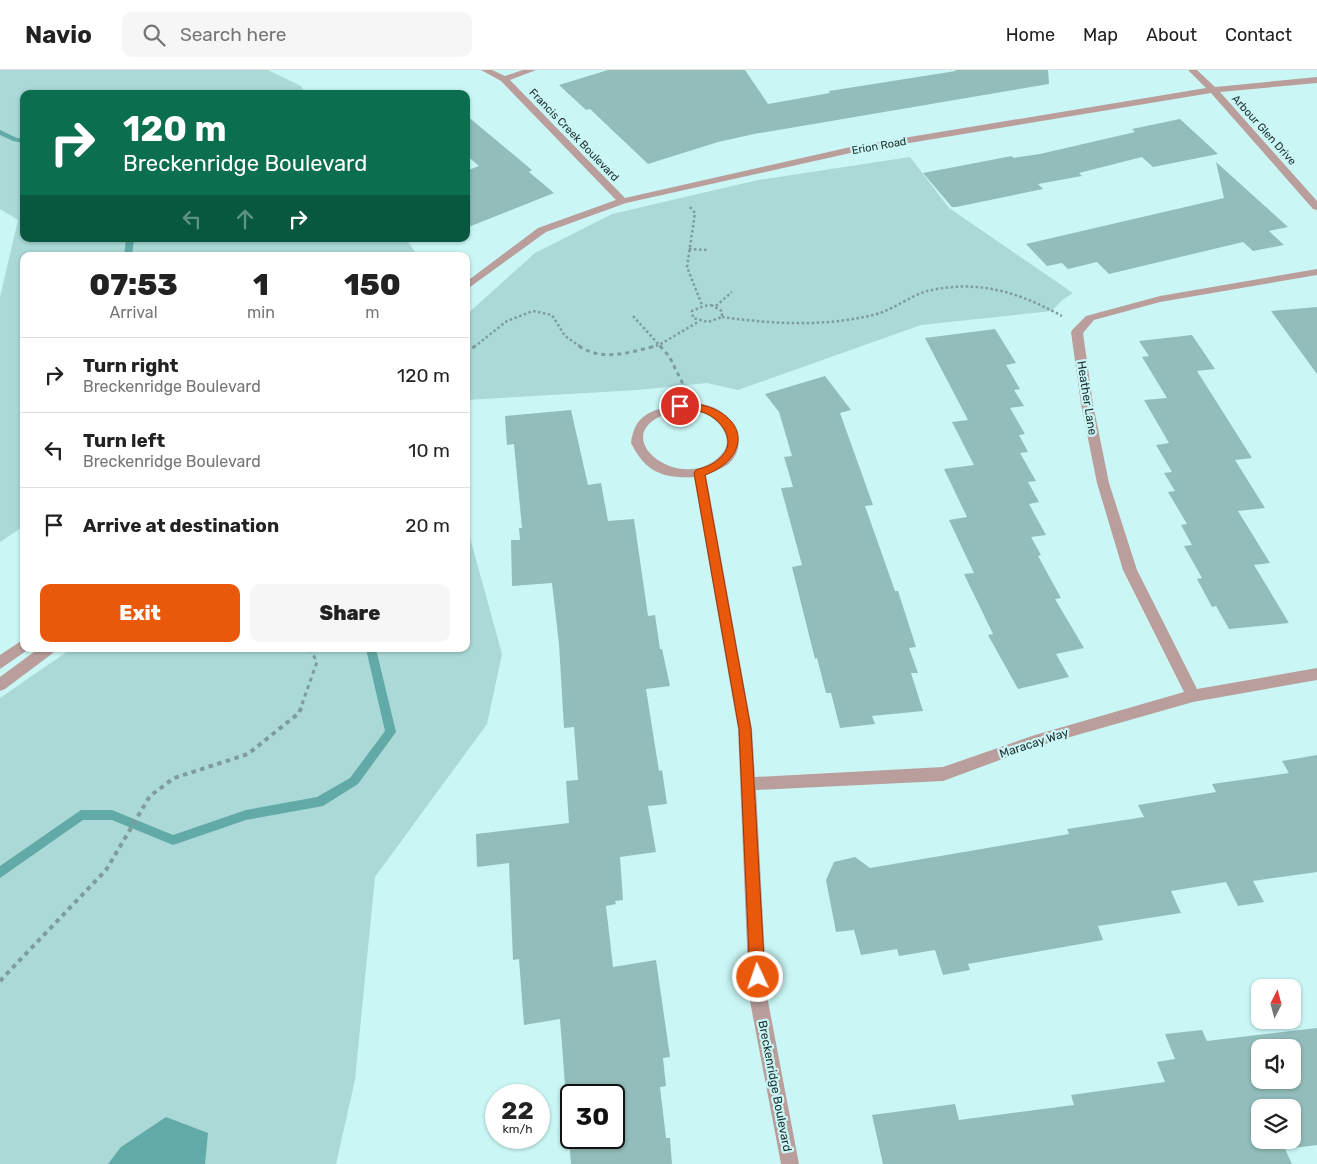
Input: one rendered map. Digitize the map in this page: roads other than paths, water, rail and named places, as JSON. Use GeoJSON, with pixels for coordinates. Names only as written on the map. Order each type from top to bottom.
{"type":"FeatureCollection","features":[{"type":"Feature","properties":{"kind":"street","name":"Francis Creek Boulevard"},"geometry":{"type":"LineString","coordinates":[[485,70],[504,79],[623,201]]}},
{"type":"Feature","properties":{"kind":"street"},"geometry":{"type":"LineString","coordinates":[[504,79],[532,70]]}},
{"type":"Feature","properties":{"kind":"street","name":"Arbour Glen Drive"},"geometry":{"type":"LineString","coordinates":[[1192,70],[1213,90],[1317,208]]}},
{"type":"Feature","properties":{"kind":"street","name":"Erion Road"},"geometry":{"type":"LineString","coordinates":[[470,284],[542,230],[623,201],[676,188],[855,149],[1213,90],[1317,80]]}},
{"type":"Feature","properties":{"kind":"street","name":"Heather Lane"},"geometry":{"type":"LineString","coordinates":[[1193,696],[1130,570],[1103,483],[1086,404],[1077,332],[1090,318],[1160,299],[1317,272]]}},
{"type":"Feature","properties":{"kind":"street"},"geometry":{"type":"LineString","coordinates":[[695,407],[710,411],[722,418],[730,428],[733,438],[732,450],[725,460],[714,468],[699,473],[675,473],[653,466],[642,456],[637,446],[637,434],[642,424],[652,415],[672,408],[695,407]]}},
{"type":"Feature","properties":{"kind":"street","name":"Breckenridge Boulevard"},"geometry":{"type":"LineString","coordinates":[[699,473],[745,729],[758,996],[790,1164]]}},
{"type":"Feature","properties":{"kind":"street"},"geometry":{"type":"LineString","coordinates":[[0,663],[20,648]]}},
{"type":"Feature","properties":{"kind":"street"},"geometry":{"type":"LineString","coordinates":[[0,685],[44,652]]}},
{"type":"Feature","properties":{"kind":"street","name":"Maracay Way"},"geometry":{"type":"LineString","coordinates":[[748,784],[943,774],[1036,741],[1193,696],[1317,674]]}},
{"type":"Feature","properties":{"kind":"waterway"},"geometry":{"type":"LineString","coordinates":[[0,132],[20,141]]}},
{"type":"Feature","properties":{"kind":"waterway"},"geometry":{"type":"LineString","coordinates":[[128,252],[130,242]]}},
{"type":"Feature","properties":{"kind":"waterway"},"geometry":{"type":"LineString","coordinates":[[0,873],[81,815],[112,815],[173,840],[246,815],[319,802],[354,781],[391,732],[372,652]]}}]}
